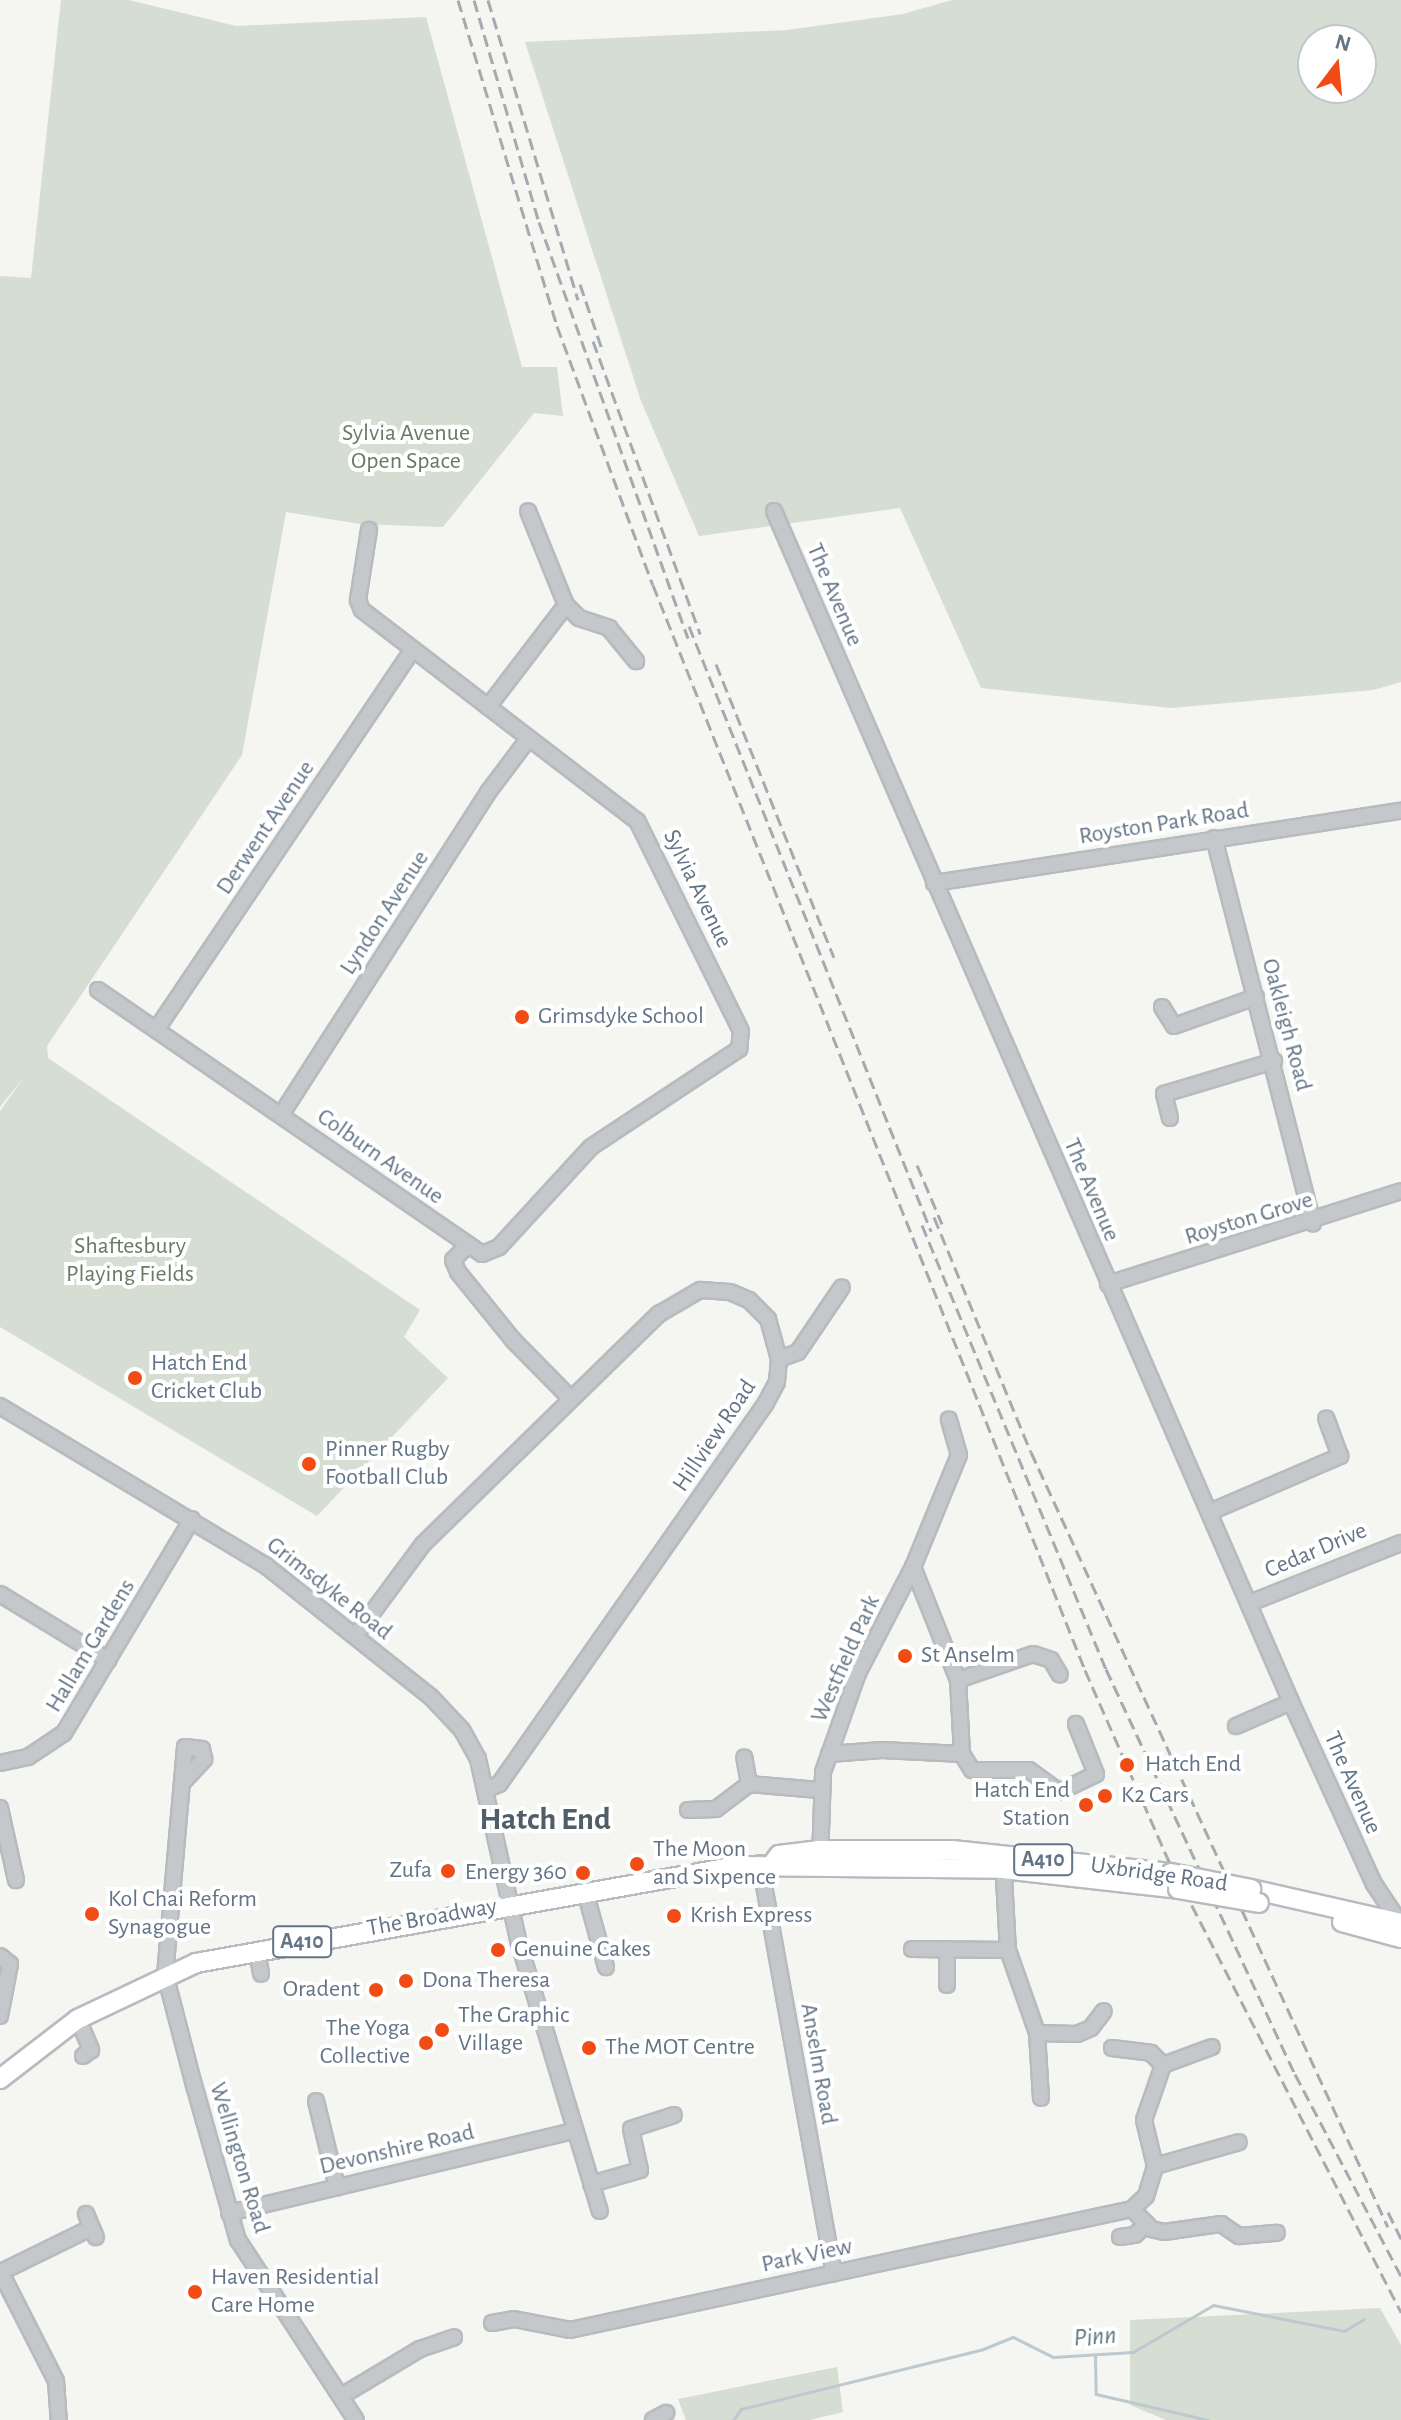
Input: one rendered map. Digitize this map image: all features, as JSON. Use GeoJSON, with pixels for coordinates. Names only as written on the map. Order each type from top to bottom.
{"type":"FeatureCollection","features":[{"type":"Feature","properties":{"kind":"main road","name":"Uxbridge Road"},"geometry":{"type":"LineString","coordinates":[[820,1858],[842,1850],[1144,1877],[1255,1896],[1373,1923],[1401,1923]]}},
{"type":"Feature","properties":{"kind":"main road","name":"Uxbridge Road"},"geometry":{"type":"LineString","coordinates":[[511,1904],[766,1863],[779,1855],[1003,1862]]}},
{"type":"Feature","properties":{"kind":"main road","name":"The Broadway"},"geometry":{"type":"LineString","coordinates":[[165,1974],[257,1951],[511,1904]]}},
{"type":"Feature","properties":{"kind":"main road","name":"Uxbridge Road"},"geometry":{"type":"LineString","coordinates":[[1373,1923],[1401,1938]]}},
{"type":"Feature","properties":{"kind":"main road","name":"A410"},"geometry":{"type":"LineString","coordinates":[[1,2076],[78,2019],[165,1974]]}},
{"type":"Feature","properties":{"kind":"street"},"geometry":{"type":"LineString","coordinates":[[528,511],[566,605],[579,618],[609,628],[636,661]]}},
{"type":"Feature","properties":{"kind":"street","name":"The Avenue"},"geometry":{"type":"LineString","coordinates":[[774,511],[1291,1702],[1374,1884],[1401,1923]]}},
{"type":"Feature","properties":{"kind":"street","name":"Sylvia Avenue"},"geometry":{"type":"LineString","coordinates":[[369,530],[358,600],[362,610],[637,821],[742,1040],[735,1053],[591,1147],[491,1254],[468,1245]]}},
{"type":"Feature","properties":{"kind":"street"},"geometry":{"type":"LineString","coordinates":[[488,707],[566,605]]}},
{"type":"Feature","properties":{"kind":"street","name":"Derwent Avenue"},"geometry":{"type":"LineString","coordinates":[[156,1030],[412,650]]}},
{"type":"Feature","properties":{"kind":"street","name":"Lyndon Avenue"},"geometry":{"type":"LineString","coordinates":[[281,1115],[489,791],[529,738]]}},
{"type":"Feature","properties":{"kind":"street","name":"Royston Park Road"},"geometry":{"type":"LineString","coordinates":[[934,883],[1401,811]]}},
{"type":"Feature","properties":{"kind":"street","name":"Oakleigh Road"},"geometry":{"type":"LineString","coordinates":[[1214,838],[1274,1061],[1313,1223]]}},
{"type":"Feature","properties":{"kind":"street","name":"Colburn Avenue"},"geometry":{"type":"LineString","coordinates":[[98,990],[468,1245]]}},
{"type":"Feature","properties":{"kind":"street"},"geometry":{"type":"LineString","coordinates":[[1162,1007],[1174,1026],[1256,997]]}},
{"type":"Feature","properties":{"kind":"street"},"geometry":{"type":"LineString","coordinates":[[1170,1118],[1164,1094],[1274,1061]]}},
{"type":"Feature","properties":{"kind":"street","name":"Royston Grove"},"geometry":{"type":"LineString","coordinates":[[1108,1284],[1313,1223],[1401,1191]]}},
{"type":"Feature","properties":{"kind":"street"},"geometry":{"type":"LineString","coordinates":[[468,1245],[453,1260],[458,1272],[513,1340],[571,1399]]}},
{"type":"Feature","properties":{"kind":"street"},"geometry":{"type":"LineString","coordinates":[[779,1359],[798,1352],[842,1287]]}},
{"type":"Feature","properties":{"kind":"street","name":"Hillview Road"},"geometry":{"type":"LineString","coordinates":[[355,1636],[423,1544],[659,1314],[700,1290],[730,1292],[749,1300],[768,1319],[779,1359],[777,1382],[766,1403],[499,1784],[485,1790]]}},
{"type":"Feature","properties":{"kind":"street","name":"Grimsdyke Road"},"geometry":{"type":"LineString","coordinates":[[0,1406],[265,1565],[431,1697],[462,1730],[478,1759],[511,1904],[574,2131],[600,2211]]}},
{"type":"Feature","properties":{"kind":"street"},"geometry":{"type":"LineString","coordinates":[[1210,1512],[1340,1456],[1326,1418]]}},
{"type":"Feature","properties":{"kind":"street","name":"Westfield Park"},"geometry":{"type":"LineString","coordinates":[[820,1858],[819,1790],[829,1754],[858,1673],[913,1567],[959,1455],[949,1419]]}},
{"type":"Feature","properties":{"kind":"street","name":"Hallam Gardens"},"geometry":{"type":"LineString","coordinates":[[0,1763],[28,1757],[64,1733],[192,1519]]}},
{"type":"Feature","properties":{"kind":"street","name":"Cedar Drive"},"geometry":{"type":"LineString","coordinates":[[1250,1603],[1401,1543]]}},
{"type":"Feature","properties":{"kind":"street"},"geometry":{"type":"LineString","coordinates":[[913,1567],[958,1680],[962,1754],[972,1770],[1029,1770],[1059,1792],[1096,1774],[1076,1724]]}},
{"type":"Feature","properties":{"kind":"street"},"geometry":{"type":"LineString","coordinates":[[0,1594],[108,1660]]}},
{"type":"Feature","properties":{"kind":"street"},"geometry":{"type":"LineString","coordinates":[[958,1680],[1033,1654],[1051,1660],[1060,1675]]}},
{"type":"Feature","properties":{"kind":"street"},"geometry":{"type":"LineString","coordinates":[[1236,1726],[1291,1702]]}},
{"type":"Feature","properties":{"kind":"street"},"geometry":{"type":"LineString","coordinates":[[829,1754],[882,1750],[962,1754]]}},
{"type":"Feature","properties":{"kind":"street"},"geometry":{"type":"LineString","coordinates":[[744,1757],[749,1784]]}},
{"type":"Feature","properties":{"kind":"street"},"geometry":{"type":"LineString","coordinates":[[165,1974],[182,1783]]}},
{"type":"Feature","properties":{"kind":"street"},"geometry":{"type":"LineString","coordinates":[[688,1810],[716,1809],[749,1784],[819,1790]]}},
{"type":"Feature","properties":{"kind":"street"},"geometry":{"type":"LineString","coordinates":[[0,1808],[16,1880]]}},
{"type":"Feature","properties":{"kind":"street"},"geometry":{"type":"LineString","coordinates":[[819,1818],[842,1850]]}},
{"type":"Feature","properties":{"kind":"street"},"geometry":{"type":"LineString","coordinates":[[1003,1862],[1008,1950],[1037,2033],[1041,2098]]}},
{"type":"Feature","properties":{"kind":"street","name":"Anselm Road"},"geometry":{"type":"LineString","coordinates":[[766,1863],[834,2273]]}},
{"type":"Feature","properties":{"kind":"street","name":"The Avenue"},"geometry":{"type":"LineString","coordinates":[[1373,1923],[1374,1884]]}},
{"type":"Feature","properties":{"kind":"street"},"geometry":{"type":"LineString","coordinates":[[585,1891],[606,1967]]}},
{"type":"Feature","properties":{"kind":"street"},"geometry":{"type":"LineString","coordinates":[[912,1949],[1008,1950]]}},
{"type":"Feature","properties":{"kind":"street"},"geometry":{"type":"LineString","coordinates":[[947,1949],[947,1985]]}},
{"type":"Feature","properties":{"kind":"street"},"geometry":{"type":"LineString","coordinates":[[257,1951],[261,1974]]}},
{"type":"Feature","properties":{"kind":"street"},"geometry":{"type":"LineString","coordinates":[[0,1956],[10,1964],[0,2016]]}},
{"type":"Feature","properties":{"kind":"street","name":"Wellington Road"},"geometry":{"type":"LineString","coordinates":[[165,1974],[238,2240],[343,2395],[356,2420]]}},
{"type":"Feature","properties":{"kind":"street"},"geometry":{"type":"LineString","coordinates":[[1037,2033],[1077,2034],[1091,2028],[1104,2011]]}},
{"type":"Feature","properties":{"kind":"street"},"geometry":{"type":"LineString","coordinates":[[78,2019],[91,2050],[83,2056]]}},
{"type":"Feature","properties":{"kind":"street"},"geometry":{"type":"LineString","coordinates":[[1163,2065],[1212,2047]]}},
{"type":"Feature","properties":{"kind":"street"},"geometry":{"type":"LineString","coordinates":[[1112,2048],[1151,2053],[1163,2065]]}},
{"type":"Feature","properties":{"kind":"street"},"geometry":{"type":"LineString","coordinates":[[1163,2065],[1144,2120],[1155,2166],[1146,2196],[1132,2209],[1146,2224],[1164,2232],[1221,2224],[1239,2236],[1277,2233]]}},
{"type":"Feature","properties":{"kind":"street"},"geometry":{"type":"LineString","coordinates":[[316,2101],[337,2187]]}},
{"type":"Feature","properties":{"kind":"street"},"geometry":{"type":"LineString","coordinates":[[591,2184],[640,2170],[631,2129],[674,2115]]}},
{"type":"Feature","properties":{"kind":"street","name":"Devonshire Road"},"geometry":{"type":"LineString","coordinates":[[229,2213],[574,2131]]}},
{"type":"Feature","properties":{"kind":"street"},"geometry":{"type":"LineString","coordinates":[[1155,2166],[1239,2142]]}},
{"type":"Feature","properties":{"kind":"street","name":"Park View"},"geometry":{"type":"LineString","coordinates":[[492,2323],[514,2319],[570,2330],[1132,2209]]}},
{"type":"Feature","properties":{"kind":"street"},"geometry":{"type":"LineString","coordinates":[[1120,2237],[1135,2235],[1146,2224]]}},
{"type":"Feature","properties":{"kind":"street"},"geometry":{"type":"LineString","coordinates":[[59,2420],[56,2381],[0,2272],[91,2226]]}},
{"type":"Feature","properties":{"kind":"street"},"geometry":{"type":"LineString","coordinates":[[343,2395],[420,2349],[454,2337]]}},
{"type":"Feature","properties":{"kind":"green space"},"geometry":{"type":"Polygon","coordinates":[[[61,0],[129,0],[236,26],[426,17],[522,367],[557,367],[563,416],[534,413],[443,527],[360,524],[286,512],[242,755],[47,1046],[48,1058],[420,1310],[404,1337],[448,1378],[317,1516],[0,1327],[0,1111],[24,1077],[0,1107],[0,276],[31,278],[61,0]]]}},
{"type":"Feature","properties":{"kind":"green space"},"geometry":{"type":"Polygon","coordinates":[[[952,0],[1401,0],[1401,682],[1373,690],[1171,708],[981,688],[900,508],[699,536],[641,401],[525,42],[787,30],[903,14],[952,0]]]}},
{"type":"Feature","properties":{"kind":"green space"},"geometry":{"type":"Polygon","coordinates":[[[1380,2308],[1401,2345],[1401,2420],[1166,2420],[1130,2405],[1130,2320],[1380,2308]]]}},
{"type":"Feature","properties":{"kind":"green space"},"geometry":{"type":"Polygon","coordinates":[[[837,2367],[843,2412],[810,2420],[686,2420],[678,2399],[837,2367]]]}},
{"type":"Feature","properties":{"kind":"waterway","name":"Pinn"},"geometry":{"type":"LineString","coordinates":[[733,2420],[741,2409],[983,2349],[1013,2337],[1053,2357],[1133,2352],[1213,2305],[1344,2331],[1364,2319]]}},
{"type":"Feature","properties":{"kind":"waterway"},"geometry":{"type":"LineString","coordinates":[[1095,2355],[1096,2394],[1208,2420]]}},
{"type":"Feature","properties":{"kind":"railway"},"geometry":{"type":"LineString","coordinates":[[458,0],[557,326],[653,585],[1085,1670],[1167,1857],[1401,2312]]}},
{"type":"Feature","properties":{"kind":"railway"},"geometry":{"type":"LineString","coordinates":[[474,0],[539,222],[688,638]]}},
{"type":"Feature","properties":{"kind":"railway"},"geometry":{"type":"LineString","coordinates":[[488,0],[578,300]]}},
{"type":"Feature","properties":{"kind":"railway"},"geometry":{"type":"LineString","coordinates":[[580,284],[603,352]]}},
{"type":"Feature","properties":{"kind":"railway"},"geometry":{"type":"LineString","coordinates":[[593,341],[700,634]]}},
{"type":"Feature","properties":{"kind":"railway"},"geometry":{"type":"LineString","coordinates":[[689,626],[931,1231]]}},
{"type":"Feature","properties":{"kind":"railway"},"geometry":{"type":"LineString","coordinates":[[716,664],[834,957]]}},
{"type":"Feature","properties":{"kind":"railway"},"geometry":{"type":"LineString","coordinates":[[917,1165],[942,1224]]}},
{"type":"Feature","properties":{"kind":"railway"},"geometry":{"type":"LineString","coordinates":[[934,1217],[1031,1452],[1388,2227]]}},
{"type":"Feature","properties":{"kind":"railway"},"geometry":{"type":"LineString","coordinates":[[922,1225],[1106,1669],[1295,2074],[1401,2276]]}},
{"type":"Feature","properties":{"kind":"railway"},"geometry":{"type":"LineString","coordinates":[[1388,2212],[1401,2239]]}},
{"type":"Feature","properties":{"kind":"place","name":"Grimsdyke School"},"geometry":{"type":"Point","coordinates":[522,1017]}},
{"type":"Feature","properties":{"kind":"place","name":"Hatch End Cricket Club"},"geometry":{"type":"Point","coordinates":[135,1378]}},
{"type":"Feature","properties":{"kind":"place","name":"Pinner Rugby Football Club"},"geometry":{"type":"Point","coordinates":[309,1464]}},
{"type":"Feature","properties":{"kind":"place","name":"St Anselm"},"geometry":{"type":"Point","coordinates":[905,1656]}},
{"type":"Feature","properties":{"kind":"place","name":"Hatch End"},"geometry":{"type":"Point","coordinates":[1127,1765]}},
{"type":"Feature","properties":{"kind":"place","name":"K2 Cars"},"geometry":{"type":"Point","coordinates":[1105,1796]}},
{"type":"Feature","properties":{"kind":"place","name":"Hatch End Station"},"geometry":{"type":"Point","coordinates":[1086,1805]}},
{"type":"Feature","properties":{"kind":"place","name":"The Moon and Sixpence"},"geometry":{"type":"Point","coordinates":[637,1864]}},
{"type":"Feature","properties":{"kind":"place","name":"Zufa"},"geometry":{"type":"Point","coordinates":[448,1871]}},
{"type":"Feature","properties":{"kind":"place","name":"Energy 360"},"geometry":{"type":"Point","coordinates":[583,1873]}},
{"type":"Feature","properties":{"kind":"place","name":"Kol Chai Reform Synagogue"},"geometry":{"type":"Point","coordinates":[92,1914]}},
{"type":"Feature","properties":{"kind":"place","name":"Krish Express"},"geometry":{"type":"Point","coordinates":[674,1916]}},
{"type":"Feature","properties":{"kind":"place","name":"Genuine Cakes"},"geometry":{"type":"Point","coordinates":[498,1950]}},
{"type":"Feature","properties":{"kind":"place","name":"Dona Theresa"},"geometry":{"type":"Point","coordinates":[406,1981]}},
{"type":"Feature","properties":{"kind":"place","name":"Oradent"},"geometry":{"type":"Point","coordinates":[376,1990]}},
{"type":"Feature","properties":{"kind":"place","name":"The Graphic Village"},"geometry":{"type":"Point","coordinates":[442,2030]}},
{"type":"Feature","properties":{"kind":"place","name":"The Yoga Collective"},"geometry":{"type":"Point","coordinates":[426,2043]}},
{"type":"Feature","properties":{"kind":"place","name":"The MOT Centre"},"geometry":{"type":"Point","coordinates":[589,2048]}},
{"type":"Feature","properties":{"kind":"place","name":"Haven Residential Care Home"},"geometry":{"type":"Point","coordinates":[195,2292]}},
{"type":"Feature","properties":{"kind":"district","name":"Hatch End"},"geometry":{"type":"Point","coordinates":[545,1819]}},
{"type":"Feature","properties":{"kind":"park label","name":"Sylvia Avenue Open Space"},"geometry":{"type":"Point","coordinates":[406,448]}},
{"type":"Feature","properties":{"kind":"park label","name":"Shaftesbury Playing Fields"},"geometry":{"type":"Point","coordinates":[130,1261]}}]}
